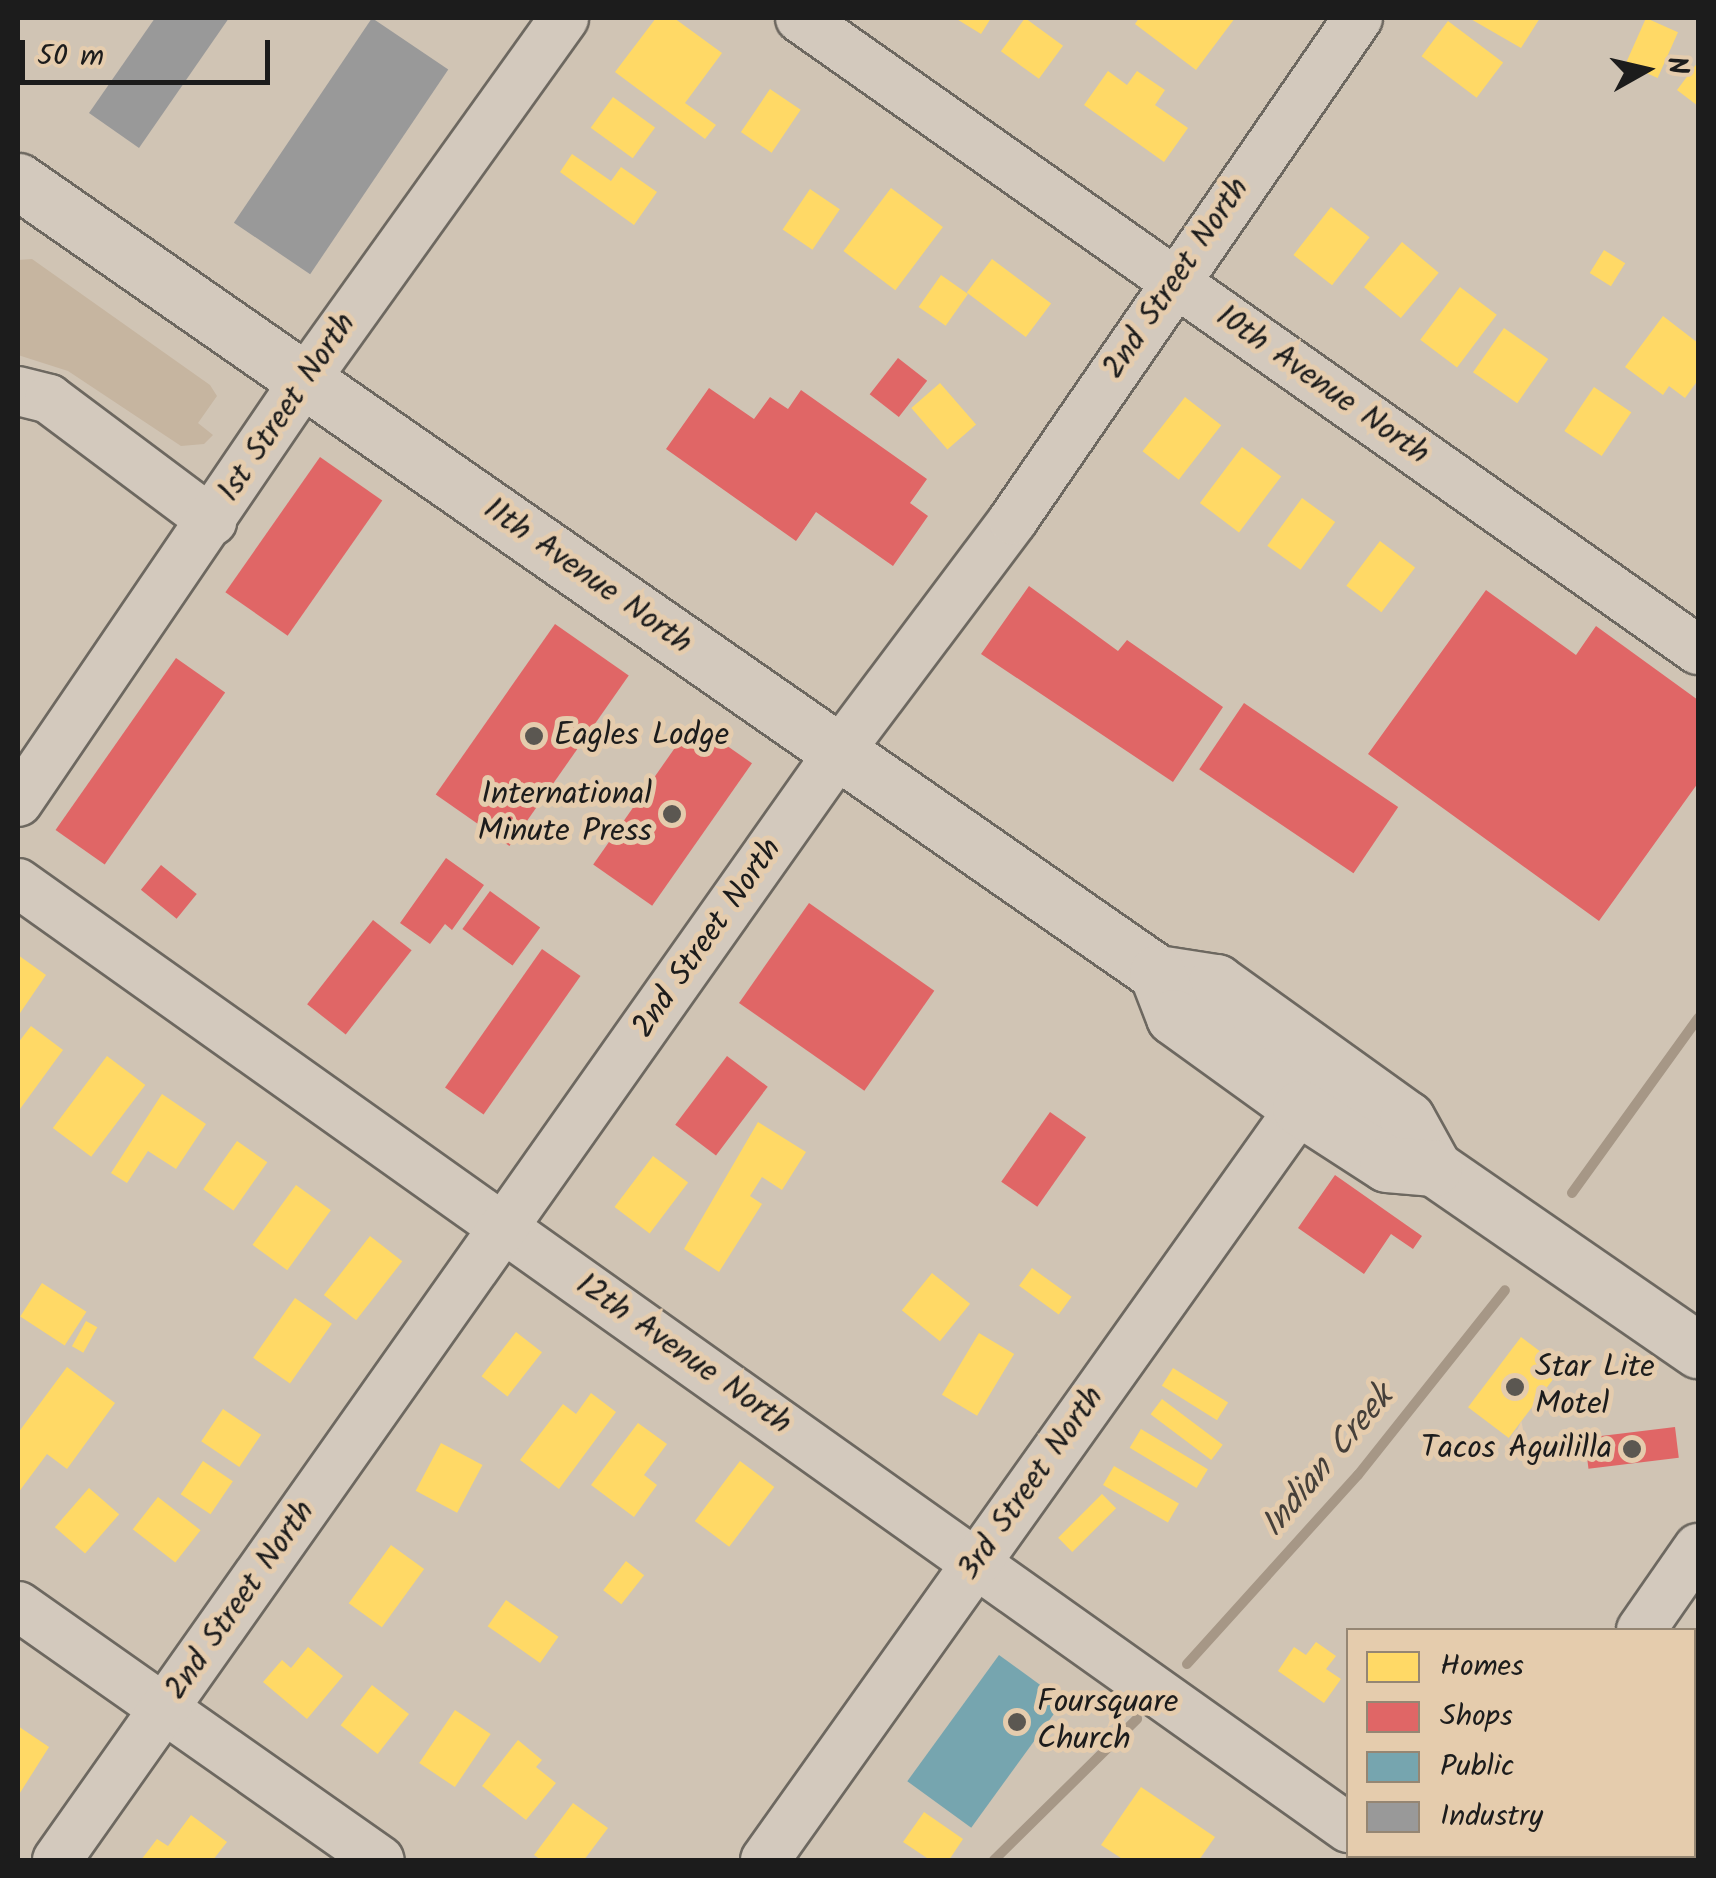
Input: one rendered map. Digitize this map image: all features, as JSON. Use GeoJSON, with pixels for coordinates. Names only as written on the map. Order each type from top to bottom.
{"type":"FeatureCollection","features":[{"type":"Feature","properties":{"kind":"main road","name":"11th Avenue North"},"geometry":{"type":"LineString","coordinates":[[18,181],[1157,973],[1216,982],[1406,1119],[1434,1168],[1698,1350]]}},
{"type":"Feature","properties":{"kind":"main road","name":"11th Avenue North"},"geometry":{"type":"LineString","coordinates":[[1157,973],[1174,1017],[1300,1108],[1386,1164],[1434,1168]]}},
{"type":"Feature","properties":{"kind":"street","name":"1st Street North"},"geometry":{"type":"LineString","coordinates":[[18,802],[305,380],[564,18]]}},
{"type":"Feature","properties":{"kind":"street","name":"10th Avenue North"},"geometry":{"type":"LineString","coordinates":[[800,18],[1698,650]]}},
{"type":"Feature","properties":{"kind":"street","name":"2nd Street North"},"geometry":{"type":"LineString","coordinates":[[57,1860],[839,752],[1013,520],[1358,18]]}},
{"type":"Feature","properties":{"kind":"street"},"geometry":{"type":"LineString","coordinates":[[18,391],[49,399],[212,521]]}},
{"type":"Feature","properties":{"kind":"street","name":"12th Avenue North"},"geometry":{"type":"LineString","coordinates":[[18,883],[1346,1827]]}},
{"type":"Feature","properties":{"kind":"street","name":"3rd Street North"},"geometry":{"type":"LineString","coordinates":[[765,1860],[1300,1108]]}},
{"type":"Feature","properties":{"kind":"street"},"geometry":{"type":"LineString","coordinates":[[1643,1628],[1698,1548]]}},
{"type":"Feature","properties":{"kind":"street"},"geometry":{"type":"LineString","coordinates":[[18,1606],[380,1860]]}},
{"type":"Feature","properties":{"kind":"shaded area"},"geometry":{"type":"Polygon","coordinates":[[[32,259],[210,385],[217,396],[198,423],[213,435],[204,444],[181,446],[68,371],[18,355],[18,260],[32,259]]]}},
{"type":"Feature","properties":{"kind":"building: Homes"},"geometry":{"type":"Polygon","coordinates":[[[656,18],[674,18],[722,53],[685,103],[716,125],[705,139],[615,72],[656,18]]]}},
{"type":"Feature","properties":{"kind":"building: Homes"},"geometry":{"type":"Polygon","coordinates":[[[955,18],[991,18],[981,34],[955,18]]]}},
{"type":"Feature","properties":{"kind":"building: Homes"},"geometry":{"type":"Polygon","coordinates":[[[1025,18],[1063,46],[1039,79],[1001,51],[1025,18]]]}},
{"type":"Feature","properties":{"kind":"building: Homes"},"geometry":{"type":"Polygon","coordinates":[[[1139,18],[1235,18],[1196,70],[1135,24],[1139,18]]]}},
{"type":"Feature","properties":{"kind":"building: Homes"},"geometry":{"type":"Polygon","coordinates":[[[1469,18],[1540,18],[1521,48],[1469,18]]]}},
{"type":"Feature","properties":{"kind":"building: Homes"},"geometry":{"type":"Polygon","coordinates":[[[1646,18],[1678,32],[1658,78],[1626,64],[1646,18]]]}},
{"type":"Feature","properties":{"kind":"building: Homes"},"geometry":{"type":"Polygon","coordinates":[[[1448,21],[1503,63],[1477,98],[1422,56],[1448,21]]]}},
{"type":"Feature","properties":{"kind":"building: Homes"},"geometry":{"type":"Polygon","coordinates":[[[1698,62],[1698,106],[1677,90],[1698,62]]]}},
{"type":"Feature","properties":{"kind":"building: Homes"},"geometry":{"type":"Polygon","coordinates":[[[1108,71],[1127,85],[1137,71],[1165,90],[1155,105],[1188,128],[1164,162],[1084,105],[1108,71]]]}},
{"type":"Feature","properties":{"kind":"building: Homes"},"geometry":{"type":"Polygon","coordinates":[[[770,89],[801,110],[772,153],[741,132],[770,89]]]}},
{"type":"Feature","properties":{"kind":"building: Homes"},"geometry":{"type":"Polygon","coordinates":[[[613,97],[655,128],[633,158],[591,128],[613,97]]]}},
{"type":"Feature","properties":{"kind":"building: Homes"},"geometry":{"type":"Polygon","coordinates":[[[572,154],[611,181],[621,167],[657,192],[634,225],[560,172],[572,154]]]}},
{"type":"Feature","properties":{"kind":"building: Homes"},"geometry":{"type":"Polygon","coordinates":[[[891,188],[943,227],[895,290],[843,251],[891,188]]]}},
{"type":"Feature","properties":{"kind":"building: Homes"},"geometry":{"type":"Polygon","coordinates":[[[810,189],[840,209],[812,250],[783,230],[810,189]]]}},
{"type":"Feature","properties":{"kind":"building: Homes"},"geometry":{"type":"Polygon","coordinates":[[[1331,207],[1370,237],[1332,285],[1293,255],[1331,207]]]}},
{"type":"Feature","properties":{"kind":"building: Homes"},"geometry":{"type":"Polygon","coordinates":[[[1402,242],[1439,273],[1401,318],[1364,287],[1402,242]]]}},
{"type":"Feature","properties":{"kind":"building: Homes"},"geometry":{"type":"Polygon","coordinates":[[[1604,250],[1625,263],[1611,286],[1590,273],[1604,250]]]}},
{"type":"Feature","properties":{"kind":"building: Homes"},"geometry":{"type":"Polygon","coordinates":[[[992,259],[1051,304],[1026,337],[967,293],[992,259]]]}},
{"type":"Feature","properties":{"kind":"building: Homes"},"geometry":{"type":"Polygon","coordinates":[[[941,275],[968,294],[946,326],[919,307],[941,275]]]}},
{"type":"Feature","properties":{"kind":"building: Homes"},"geometry":{"type":"Polygon","coordinates":[[[1460,287],[1497,315],[1457,367],[1420,340],[1460,287]]]}},
{"type":"Feature","properties":{"kind":"building: Homes"},"geometry":{"type":"Polygon","coordinates":[[[1663,316],[1698,343],[1698,380],[1685,398],[1669,386],[1663,395],[1625,367],[1663,316]]]}},
{"type":"Feature","properties":{"kind":"building: Homes"},"geometry":{"type":"Polygon","coordinates":[[[1504,328],[1548,359],[1517,403],[1473,372],[1504,328]]]}},
{"type":"Feature","properties":{"kind":"building: Homes"},"geometry":{"type":"Polygon","coordinates":[[[940,383],[976,425],[947,449],[911,408],[940,383]]]}},
{"type":"Feature","properties":{"kind":"building: Homes"},"geometry":{"type":"Polygon","coordinates":[[[1594,387],[1631,412],[1602,456],[1564,431],[1594,387]]]}},
{"type":"Feature","properties":{"kind":"building: Homes"},"geometry":{"type":"Polygon","coordinates":[[[1185,397],[1221,425],[1179,480],[1143,451],[1185,397]]]}},
{"type":"Feature","properties":{"kind":"building: Homes"},"geometry":{"type":"Polygon","coordinates":[[[1242,447],[1281,476],[1239,532],[1200,503],[1242,447]]]}},
{"type":"Feature","properties":{"kind":"building: Homes"},"geometry":{"type":"Polygon","coordinates":[[[1302,498],[1335,522],[1300,570],[1267,546],[1302,498]]]}},
{"type":"Feature","properties":{"kind":"building: Homes"},"geometry":{"type":"Polygon","coordinates":[[[1380,541],[1415,567],[1381,612],[1346,586],[1380,541]]]}},
{"type":"Feature","properties":{"kind":"building: Homes"},"geometry":{"type":"Polygon","coordinates":[[[18,955],[46,975],[18,1016],[18,955]]]}},
{"type":"Feature","properties":{"kind":"building: Homes"},"geometry":{"type":"Polygon","coordinates":[[[31,1026],[63,1050],[20,1109],[18,1043],[31,1026]]]}},
{"type":"Feature","properties":{"kind":"building: Homes"},"geometry":{"type":"Polygon","coordinates":[[[107,1056],[145,1085],[91,1157],[53,1128],[107,1056]]]}},
{"type":"Feature","properties":{"kind":"building: Homes"},"geometry":{"type":"Polygon","coordinates":[[[162,1094],[206,1124],[176,1169],[148,1151],[127,1183],[111,1173],[162,1094]]]}},
{"type":"Feature","properties":{"kind":"building: Homes"},"geometry":{"type":"Polygon","coordinates":[[[758,1122],[806,1152],[782,1190],[762,1177],[750,1196],[762,1204],[719,1272],[684,1249],[758,1122]]]}},
{"type":"Feature","properties":{"kind":"building: Homes"},"geometry":{"type":"Polygon","coordinates":[[[237,1141],[267,1162],[233,1211],[203,1189],[237,1141]]]}},
{"type":"Feature","properties":{"kind":"building: Homes"},"geometry":{"type":"Polygon","coordinates":[[[653,1156],[688,1182],[650,1234],[614,1207],[653,1156]]]}},
{"type":"Feature","properties":{"kind":"building: Homes"},"geometry":{"type":"Polygon","coordinates":[[[296,1185],[331,1210],[287,1270],[253,1245],[296,1185]]]}},
{"type":"Feature","properties":{"kind":"building: Homes"},"geometry":{"type":"Polygon","coordinates":[[[370,1236],[402,1261],[356,1320],[324,1295],[370,1236]]]}},
{"type":"Feature","properties":{"kind":"building: Homes"},"geometry":{"type":"Polygon","coordinates":[[[1032,1268],[1072,1297],[1059,1315],[1019,1286],[1032,1268]]]}},
{"type":"Feature","properties":{"kind":"building: Homes"},"geometry":{"type":"Polygon","coordinates":[[[932,1273],[970,1304],[940,1341],[902,1310],[932,1273]]]}},
{"type":"Feature","properties":{"kind":"building: Homes"},"geometry":{"type":"Polygon","coordinates":[[[42,1283],[86,1312],[65,1345],[20,1317],[42,1283]]]}},
{"type":"Feature","properties":{"kind":"building: Homes"},"geometry":{"type":"Polygon","coordinates":[[[295,1298],[332,1324],[290,1384],[253,1358],[295,1298]]]}},
{"type":"Feature","properties":{"kind":"building: Homes"},"geometry":{"type":"Polygon","coordinates":[[[86,1321],[97,1327],[83,1353],[72,1346],[86,1321]]]}},
{"type":"Feature","properties":{"kind":"building: Homes"},"geometry":{"type":"Polygon","coordinates":[[[516,1332],[542,1352],[508,1396],[482,1376],[516,1332]]]}},
{"type":"Feature","properties":{"kind":"building: Homes"},"geometry":{"type":"Polygon","coordinates":[[[979,1333],[1014,1354],[977,1416],[942,1395],[979,1333]]]}},
{"type":"Feature","properties":{"kind":"building: Homes","name":"Star Lite Motel"},"geometry":{"type":"Polygon","coordinates":[[[1521,1337],[1562,1368],[1509,1438],[1468,1407],[1521,1337]]]}},
{"type":"Feature","properties":{"kind":"building: Homes"},"geometry":{"type":"Polygon","coordinates":[[[67,1367],[115,1403],[67,1469],[47,1454],[18,1493],[18,1433],[67,1367]]]}},
{"type":"Feature","properties":{"kind":"building: Homes"},"geometry":{"type":"Polygon","coordinates":[[[1173,1368],[1228,1402],[1217,1420],[1162,1386],[1173,1368]]]}},
{"type":"Feature","properties":{"kind":"building: Homes"},"geometry":{"type":"Polygon","coordinates":[[[591,1393],[616,1412],[559,1489],[520,1460],[563,1404],[576,1414],[591,1393]]]}},
{"type":"Feature","properties":{"kind":"building: Homes"},"geometry":{"type":"Polygon","coordinates":[[[1162,1399],[1223,1445],[1211,1460],[1151,1414],[1162,1399]]]}},
{"type":"Feature","properties":{"kind":"building: Homes"},"geometry":{"type":"Polygon","coordinates":[[[223,1409],[261,1435],[239,1467],[201,1441],[223,1409]]]}},
{"type":"Feature","properties":{"kind":"building: Homes"},"geometry":{"type":"Polygon","coordinates":[[[638,1423],[667,1444],[644,1475],[657,1485],[634,1517],[591,1485],[638,1423]]]}},
{"type":"Feature","properties":{"kind":"building: Homes"},"geometry":{"type":"Polygon","coordinates":[[[1141,1429],[1208,1469],[1197,1488],[1130,1448],[1141,1429]]]}},
{"type":"Feature","properties":{"kind":"building: Homes"},"geometry":{"type":"Polygon","coordinates":[[[441,1443],[482,1465],[457,1513],[416,1491],[441,1443]]]}},
{"type":"Feature","properties":{"kind":"building: Homes"},"geometry":{"type":"Polygon","coordinates":[[[203,1461],[233,1481],[210,1514],[181,1494],[203,1461]]]}},
{"type":"Feature","properties":{"kind":"building: Homes"},"geometry":{"type":"Polygon","coordinates":[[[740,1461],[774,1487],[729,1547],[695,1521],[740,1461]]]}},
{"type":"Feature","properties":{"kind":"building: Homes"},"geometry":{"type":"Polygon","coordinates":[[[1114,1466],[1179,1504],[1168,1523],[1103,1485],[1114,1466]]]}},
{"type":"Feature","properties":{"kind":"building: Homes"},"geometry":{"type":"Polygon","coordinates":[[[89,1488],[119,1514],[85,1553],[55,1527],[89,1488]]]}},
{"type":"Feature","properties":{"kind":"building: Homes"},"geometry":{"type":"Polygon","coordinates":[[[1102,1494],[1116,1508],[1072,1552],[1058,1538],[1102,1494]]]}},
{"type":"Feature","properties":{"kind":"building: Homes"},"geometry":{"type":"Polygon","coordinates":[[[158,1497],[201,1530],[175,1563],[133,1529],[158,1497]]]}},
{"type":"Feature","properties":{"kind":"building: Homes"},"geometry":{"type":"Polygon","coordinates":[[[391,1545],[424,1569],[382,1627],[349,1603],[391,1545]]]}},
{"type":"Feature","properties":{"kind":"building: Homes"},"geometry":{"type":"Polygon","coordinates":[[[626,1561],[644,1575],[621,1604],[603,1590],[626,1561]]]}},
{"type":"Feature","properties":{"kind":"building: Homes"},"geometry":{"type":"Polygon","coordinates":[[[506,1600],[558,1637],[540,1663],[488,1626],[506,1600]]]}},
{"type":"Feature","properties":{"kind":"building: Homes"},"geometry":{"type":"Polygon","coordinates":[[[1316,1642],[1336,1656],[1326,1669],[1341,1679],[1324,1703],[1278,1671],[1294,1647],[1306,1655],[1316,1642]]]}},
{"type":"Feature","properties":{"kind":"building: Homes"},"geometry":{"type":"Polygon","coordinates":[[[308,1647],[343,1676],[307,1719],[263,1682],[282,1660],[291,1668],[308,1647]]]}},
{"type":"Feature","properties":{"kind":"building: Homes"},"geometry":{"type":"Polygon","coordinates":[[[372,1685],[409,1714],[378,1754],[341,1725],[372,1685]]]}},
{"type":"Feature","properties":{"kind":"building: Homes"},"geometry":{"type":"Polygon","coordinates":[[[455,1710],[491,1734],[455,1787],[419,1763],[455,1710]]]}},
{"type":"Feature","properties":{"kind":"building: Homes"},"geometry":{"type":"Polygon","coordinates":[[[18,1726],[49,1747],[18,1796],[18,1726]]]}},
{"type":"Feature","properties":{"kind":"building: Homes"},"geometry":{"type":"Polygon","coordinates":[[[518,1740],[542,1760],[536,1767],[556,1783],[526,1820],[482,1786],[518,1740]]]}},
{"type":"Feature","properties":{"kind":"building: Homes"},"geometry":{"type":"Polygon","coordinates":[[[1141,1787],[1215,1837],[1199,1860],[1124,1860],[1101,1845],[1141,1787]]]}},
{"type":"Feature","properties":{"kind":"building: Homes"},"geometry":{"type":"Polygon","coordinates":[[[573,1803],[608,1828],[584,1860],[541,1860],[534,1855],[573,1803]]]}},
{"type":"Feature","properties":{"kind":"building: Homes"},"geometry":{"type":"Polygon","coordinates":[[[924,1812],[963,1839],[949,1860],[930,1860],[903,1842],[924,1812]]]}},
{"type":"Feature","properties":{"kind":"building: Homes"},"geometry":{"type":"Polygon","coordinates":[[[191,1815],[227,1842],[213,1860],[141,1860],[157,1839],[168,1846],[191,1815]]]}},
{"type":"Feature","properties":{"kind":"building: Homes"},"geometry":{"type":"Polygon","coordinates":[[[1696,1857],[1698,1860],[1662,1860],[1696,1857]]]}},
{"type":"Feature","properties":{"kind":"building: Shops"},"geometry":{"type":"Polygon","coordinates":[[[898,358],[927,381],[899,417],[870,394],[898,358]]]}},
{"type":"Feature","properties":{"kind":"building: Shops"},"geometry":{"type":"Polygon","coordinates":[[[709,388],[754,419],[770,397],[788,409],[801,390],[927,479],[910,503],[928,516],[893,566],[816,512],[796,541],[666,449],[709,388]]]}},
{"type":"Feature","properties":{"kind":"building: Shops"},"geometry":{"type":"Polygon","coordinates":[[[320,457],[382,501],[288,636],[225,592],[320,457]]]}},
{"type":"Feature","properties":{"kind":"building: Shops"},"geometry":{"type":"Polygon","coordinates":[[[1029,586],[1118,651],[1127,640],[1223,707],[1173,782],[981,654],[1029,586]]]}},
{"type":"Feature","properties":{"kind":"building: Shops"},"geometry":{"type":"Polygon","coordinates":[[[1486,590],[1576,655],[1596,626],[1698,700],[1698,783],[1599,921],[1368,754],[1486,590]]]}},
{"type":"Feature","properties":{"kind":"building: Shops","name":"Eagles Lodge"},"geometry":{"type":"Polygon","coordinates":[[[555,624],[629,676],[509,846],[436,794],[555,624]]]}},
{"type":"Feature","properties":{"kind":"building: Shops"},"geometry":{"type":"Polygon","coordinates":[[[176,658],[225,692],[105,864],[56,830],[176,658]]]}},
{"type":"Feature","properties":{"kind":"building: Shops"},"geometry":{"type":"Polygon","coordinates":[[[1244,703],[1398,807],[1353,873],[1199,769],[1244,703]]]}},
{"type":"Feature","properties":{"kind":"building: Shops","name":"International Minute Press"},"geometry":{"type":"Polygon","coordinates":[[[693,722],[752,763],[652,906],[593,865],[693,722]]]}},
{"type":"Feature","properties":{"kind":"building: Shops"},"geometry":{"type":"Polygon","coordinates":[[[446,858],[484,885],[452,930],[445,924],[430,944],[400,923],[446,858]]]}},
{"type":"Feature","properties":{"kind":"building: Shops"},"geometry":{"type":"Polygon","coordinates":[[[161,865],[197,894],[177,919],[141,890],[161,865]]]}},
{"type":"Feature","properties":{"kind":"building: Shops"},"geometry":{"type":"Polygon","coordinates":[[[490,891],[540,927],[513,965],[462,929],[490,891]]]}},
{"type":"Feature","properties":{"kind":"building: Shops"},"geometry":{"type":"Polygon","coordinates":[[[809,903],[934,991],[864,1091],[739,1003],[809,903]]]}},
{"type":"Feature","properties":{"kind":"building: Shops"},"geometry":{"type":"Polygon","coordinates":[[[373,920],[412,950],[346,1034],[307,1004],[373,920]]]}},
{"type":"Feature","properties":{"kind":"building: Shops"},"geometry":{"type":"Polygon","coordinates":[[[542,949],[581,976],[484,1114],[445,1087],[542,949]]]}},
{"type":"Feature","properties":{"kind":"building: Shops"},"geometry":{"type":"Polygon","coordinates":[[[727,1056],[768,1087],[716,1155],[675,1125],[727,1056]]]}},
{"type":"Feature","properties":{"kind":"building: Shops"},"geometry":{"type":"Polygon","coordinates":[[[1050,1112],[1086,1137],[1037,1207],[1001,1182],[1050,1112]]]}},
{"type":"Feature","properties":{"kind":"building: Shops"},"geometry":{"type":"Polygon","coordinates":[[[1335,1175],[1422,1236],[1413,1249],[1391,1234],[1364,1274],[1298,1228],[1335,1175]]]}},
{"type":"Feature","properties":{"kind":"building: Shops","name":"Tacos Aguililla"},"geometry":{"type":"Polygon","coordinates":[[[1675,1427],[1679,1458],[1588,1469],[1585,1438],[1675,1427]]]}},
{"type":"Feature","properties":{"kind":"building: Shops"},"geometry":{"type":"Polygon","coordinates":[[[1698,1645],[1698,1692],[1696,1690],[1698,1645]]]}},
{"type":"Feature","properties":{"kind":"building: Public"},"geometry":{"type":"Polygon","coordinates":[[[999,1655],[1063,1701],[971,1828],[907,1781],[999,1655]]]}},
{"type":"Feature","properties":{"kind":"building: Industry"},"geometry":{"type":"Polygon","coordinates":[[[155,18],[229,18],[139,148],[89,113],[155,18]]]}},
{"type":"Feature","properties":{"kind":"building: Industry"},"geometry":{"type":"Polygon","coordinates":[[[372,18],[448,69],[310,274],[234,223],[372,18]]]}},
{"type":"Feature","properties":{"kind":"waterway","name":"Indian Creek"},"geometry":{"type":"LineString","coordinates":[[1572,1193],[1698,1018]]}},
{"type":"Feature","properties":{"kind":"waterway","name":"Indian Creek"},"geometry":{"type":"LineString","coordinates":[[1187,1664],[1358,1475],[1505,1290]]}},
{"type":"Feature","properties":{"kind":"waterway","name":"Indian Creek"},"geometry":{"type":"LineString","coordinates":[[994,1860],[1137,1719]]}},
{"type":"Feature","properties":{"kind":"place","name":"Eagles Lodge"},"geometry":{"type":"Point","coordinates":[534,736]}},
{"type":"Feature","properties":{"kind":"place","name":"International Minute Press"},"geometry":{"type":"Point","coordinates":[672,814]}},
{"type":"Feature","properties":{"kind":"place","name":"Star Lite Motel"},"geometry":{"type":"Point","coordinates":[1515,1387]}},
{"type":"Feature","properties":{"kind":"place","name":"Tacos Aguililla"},"geometry":{"type":"Point","coordinates":[1632,1449]}},
{"type":"Feature","properties":{"kind":"place","name":"Foursquare Church"},"geometry":{"type":"Point","coordinates":[1017,1722]}}]}
